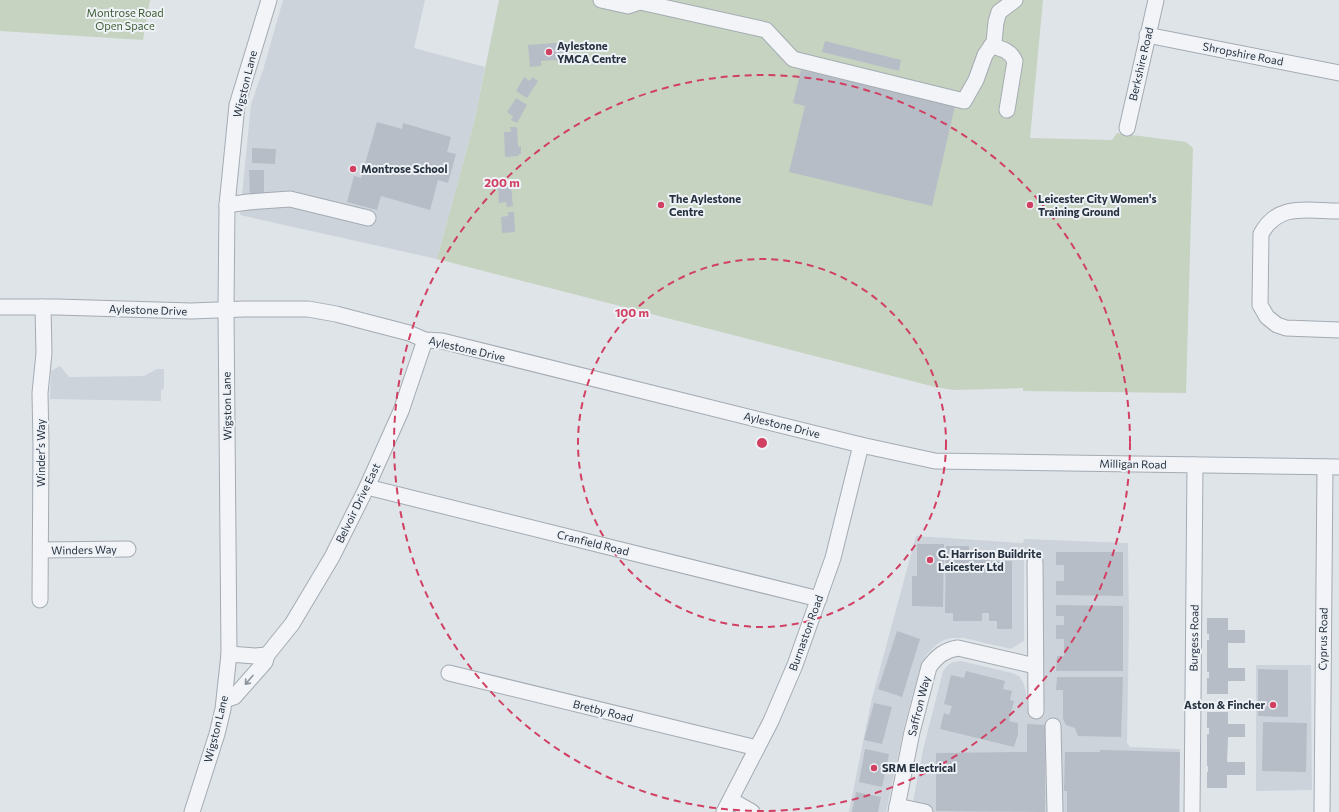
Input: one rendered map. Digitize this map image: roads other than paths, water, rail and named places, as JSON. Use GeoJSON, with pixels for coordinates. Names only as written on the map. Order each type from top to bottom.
{"type":"FeatureCollection","features":[{"type":"Feature","properties":{"kind":"street","name":"Wigston Lane"},"geometry":{"type":"LineString","coordinates":[[192,812],[217,734],[225,700],[229,654],[226,310],[227,205],[237,105],[269,0]]}},
{"type":"Feature","properties":{"kind":"street"},"geometry":{"type":"LineString","coordinates":[[601,0],[628,6],[640,2],[766,30],[794,59],[964,100],[976,80],[985,55],[994,42],[996,22],[999,12],[1015,0]]}},
{"type":"Feature","properties":{"kind":"street","name":"Berkshire Road"},"geometry":{"type":"LineString","coordinates":[[1127,128],[1156,0]]}},
{"type":"Feature","properties":{"kind":"street","name":"Shropshire Road"},"geometry":{"type":"LineString","coordinates":[[1147,35],[1339,73]]}},
{"type":"Feature","properties":{"kind":"street"},"geometry":{"type":"LineString","coordinates":[[991,46],[1005,49],[1015,61],[1007,110]]}},
{"type":"Feature","properties":{"kind":"street"},"geometry":{"type":"LineString","coordinates":[[227,205],[290,199],[368,218]]}},
{"type":"Feature","properties":{"kind":"street"},"geometry":{"type":"LineString","coordinates":[[1339,211],[1290,210],[1281,213],[1266,225],[1261,234],[1260,305],[1267,317],[1281,327],[1339,330]]}},
{"type":"Feature","properties":{"kind":"street","name":"Aylestone Drive"},"geometry":{"type":"LineString","coordinates":[[0,307],[191,311],[308,309],[336,314],[409,333],[425,340],[442,341],[926,460]]}},
{"type":"Feature","properties":{"kind":"street","name":"Winder's Way"},"geometry":{"type":"LineString","coordinates":[[40,600],[40,393],[44,352],[43,307]]}},
{"type":"Feature","properties":{"kind":"street","name":"Belvoir Drive East"},"geometry":{"type":"LineString","coordinates":[[225,700],[234,697],[264,662],[267,655],[292,624],[332,557],[401,411],[425,340]]}},
{"type":"Feature","properties":{"kind":"street","name":"Burnaston Road"},"geometry":{"type":"LineString","coordinates":[[728,806],[771,720],[795,665],[833,558],[862,445]]}},
{"type":"Feature","properties":{"kind":"street","name":"Milligan Road"},"geometry":{"type":"LineString","coordinates":[[926,460],[939,462],[1332,467]]}},
{"type":"Feature","properties":{"kind":"street","name":"Burgess Road"},"geometry":{"type":"LineString","coordinates":[[1192,812],[1195,465]]}},
{"type":"Feature","properties":{"kind":"street","name":"Cyprus Road"},"geometry":{"type":"LineString","coordinates":[[1322,812],[1332,467]]}},
{"type":"Feature","properties":{"kind":"street","name":"Cranfield Road"},"geometry":{"type":"LineString","coordinates":[[366,487],[819,599]]}},
{"type":"Feature","properties":{"kind":"street","name":"Winders Way"},"geometry":{"type":"LineString","coordinates":[[41,550],[128,549]]}},
{"type":"Feature","properties":{"kind":"street"},"geometry":{"type":"LineString","coordinates":[[1035,562],[1036,711]]}},
{"type":"Feature","properties":{"kind":"street","name":"Saffron Way"},"geometry":{"type":"LineString","coordinates":[[897,809],[914,725],[929,667],[934,660],[950,650],[958,648],[1035,666]]}},
{"type":"Feature","properties":{"kind":"street"},"geometry":{"type":"LineString","coordinates":[[229,654],[243,656],[267,655]]}},
{"type":"Feature","properties":{"kind":"street","name":"Bretby Road"},"geometry":{"type":"LineString","coordinates":[[449,673],[757,748]]}},
{"type":"Feature","properties":{"kind":"street"},"geometry":{"type":"LineString","coordinates":[[1053,726],[1055,812]]}},
{"type":"Feature","properties":{"kind":"street"},"geometry":{"type":"LineString","coordinates":[[728,806],[752,812]]}},
{"type":"Feature","properties":{"kind":"street"},"geometry":{"type":"LineString","coordinates":[[897,809],[925,812]]}},
{"type":"Feature","properties":{"kind":"place","name":"Aylestone YMCA Centre"},"geometry":{"type":"Point","coordinates":[549,52]}},
{"type":"Feature","properties":{"kind":"place","name":"Montrose School"},"geometry":{"type":"Point","coordinates":[353,169]}},
{"type":"Feature","properties":{"kind":"place","name":"The Aylestone Centre"},"geometry":{"type":"Point","coordinates":[661,205]}},
{"type":"Feature","properties":{"kind":"place","name":"Leicester City Women's Training Ground"},"geometry":{"type":"Point","coordinates":[1030,205]}},
{"type":"Feature","properties":{"kind":"place","name":"G. Harrison Buildrite Leicester Ltd"},"geometry":{"type":"Point","coordinates":[930,560]}},
{"type":"Feature","properties":{"kind":"place","name":"Aston & Fincher"},"geometry":{"type":"Point","coordinates":[1273,705]}},
{"type":"Feature","properties":{"kind":"place","name":"SRM Electrical"},"geometry":{"type":"Point","coordinates":[874,768]}},
{"type":"Feature","properties":{"kind":"park label","name":"Montrose Road Open Space"},"geometry":{"type":"Point","coordinates":[125,19]}}]}
